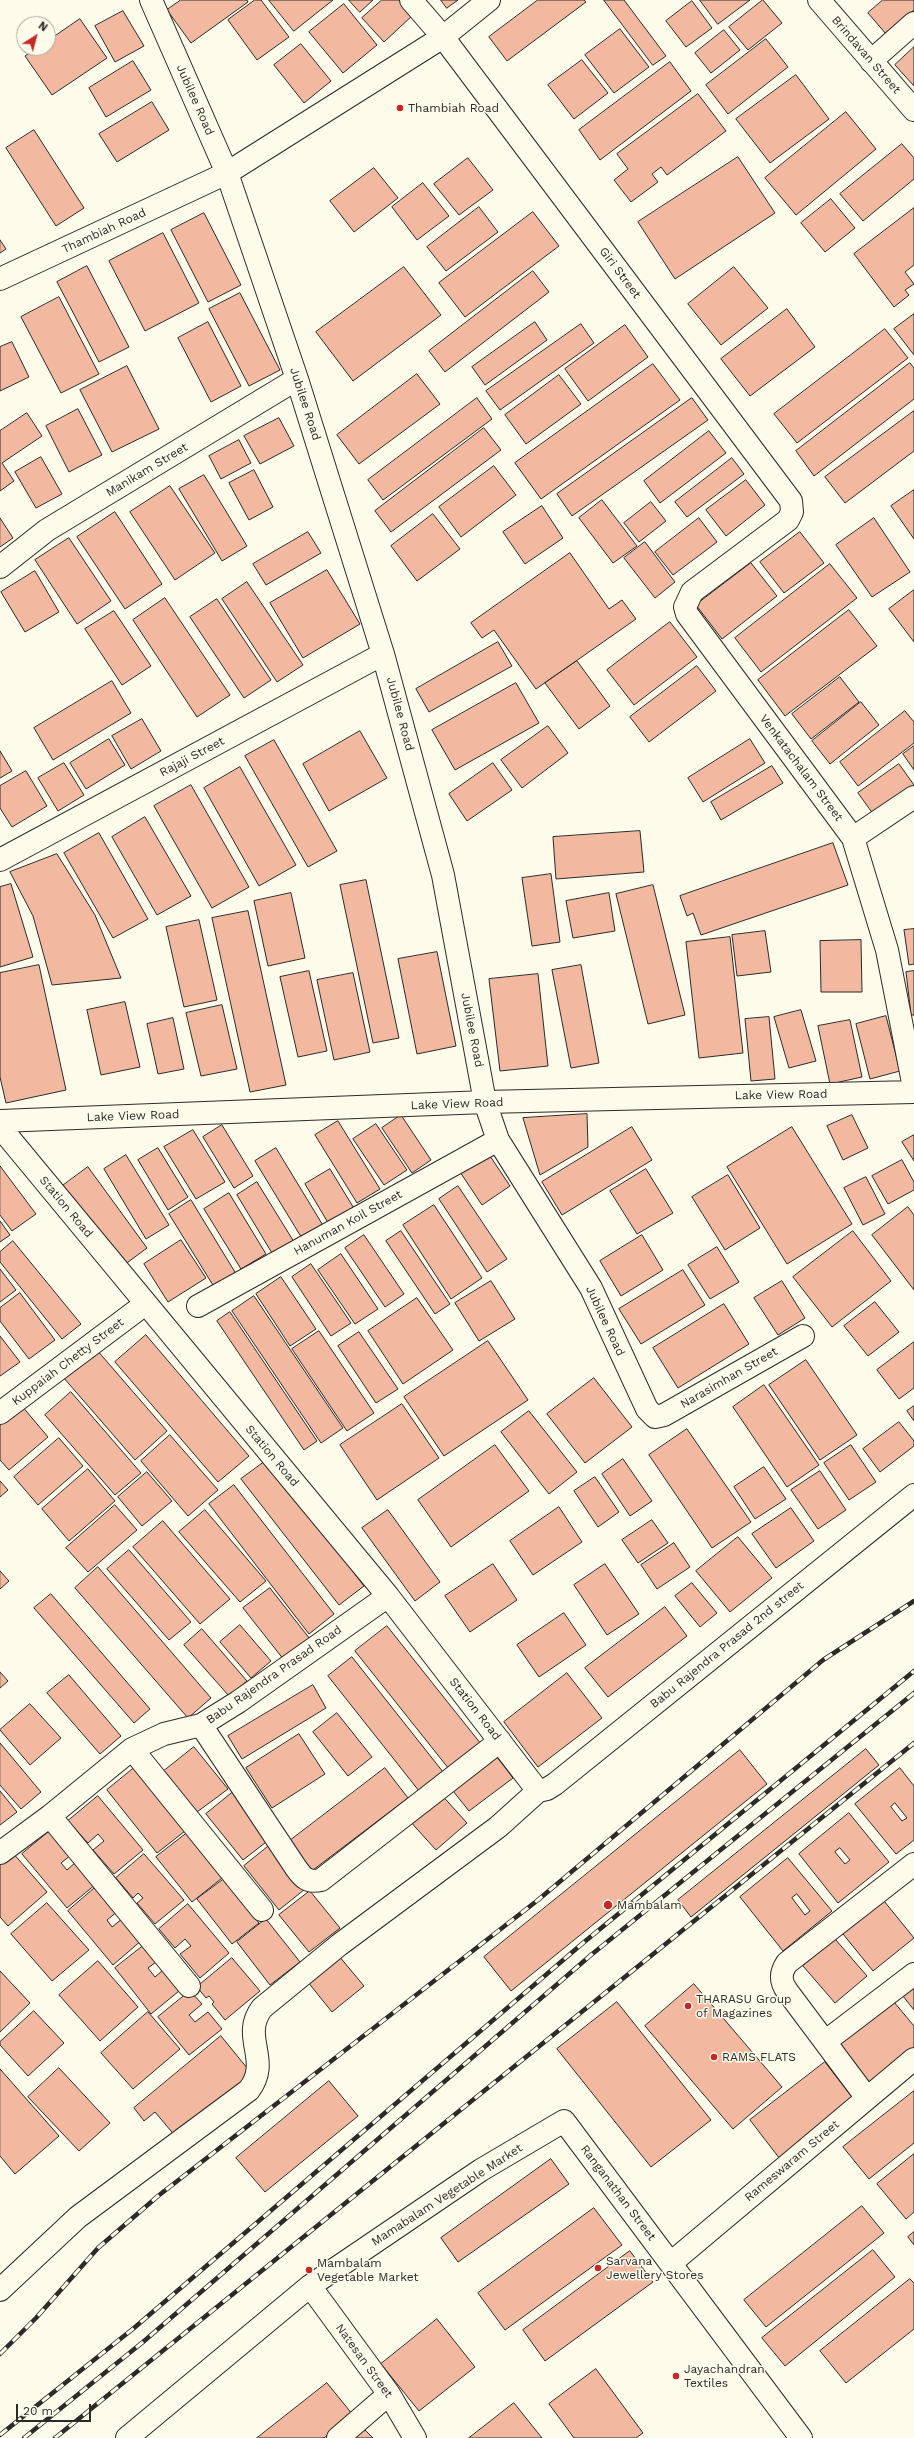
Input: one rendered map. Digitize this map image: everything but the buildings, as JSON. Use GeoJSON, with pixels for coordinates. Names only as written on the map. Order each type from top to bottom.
{"type":"FeatureCollection","features":[{"type":"Feature","properties":{"kind":"street","name":"Jubilee Road"},"geometry":{"type":"LineString","coordinates":[[152,0],[227,173],[297,379],[384,654],[443,875],[485,1102],[498,1140],[591,1288],[647,1409],[655,1417]]}},
{"type":"Feature","properties":{"kind":"street","name":"Giri Street"},"geometry":{"type":"LineString","coordinates":[[412,0],[443,37],[791,501],[792,512]]}},
{"type":"Feature","properties":{"kind":"street","name":"Thambiah Road"},"geometry":{"type":"LineString","coordinates":[[0,279],[227,173],[443,37],[489,0]]}},
{"type":"Feature","properties":{"kind":"street","name":"Brindavan Street"},"geometry":{"type":"LineString","coordinates":[[819,0],[914,110]]}},
{"type":"Feature","properties":{"kind":"street"},"geometry":{"type":"LineString","coordinates":[[871,61],[914,23]]}},
{"type":"Feature","properties":{"kind":"street","name":"Manikam Street"},"geometry":{"type":"LineString","coordinates":[[0,567],[47,530],[297,379]]}},
{"type":"Feature","properties":{"kind":"street","name":"Venkatachalam Street"},"geometry":{"type":"LineString","coordinates":[[792,512],[782,524],[692,592],[685,606],[687,614],[853,838],[887,950],[914,1088]]}},
{"type":"Feature","properties":{"kind":"street","name":"Rajaji Street"},"geometry":{"type":"LineString","coordinates":[[0,860],[384,654]]}},
{"type":"Feature","properties":{"kind":"street"},"geometry":{"type":"LineString","coordinates":[[853,838],[914,797]]}},
{"type":"Feature","properties":{"kind":"street","name":"Lake View Road"},"geometry":{"type":"LineString","coordinates":[[0,1121],[485,1102],[914,1092]]}},
{"type":"Feature","properties":{"kind":"street","name":"Station Road"},"geometry":{"type":"LineString","coordinates":[[0,1127],[388,1596],[538,1791]]}},
{"type":"Feature","properties":{"kind":"street","name":"Hanuman Koil Street"},"geometry":{"type":"LineString","coordinates":[[198,1306],[498,1140]]}},
{"type":"Feature","properties":{"kind":"street","name":"Kuppaiah Chetty Street"},"geometry":{"type":"LineString","coordinates":[[0,1413],[136,1311]]}},
{"type":"Feature","properties":{"kind":"street","name":"Narasimhan Street"},"geometry":{"type":"LineString","coordinates":[[655,1417],[664,1415],[803,1336]]}},
{"type":"Feature","properties":{"kind":"street","name":"Babu Rajendra Prasad 2nd street"},"geometry":{"type":"LineString","coordinates":[[0,2290],[78,2217],[249,2090],[256,2080],[259,2068],[253,2030],[255,2017],[262,2008],[339,1945],[498,1826],[538,1791],[547,1789],[555,1784],[914,1495]]}},
{"type":"Feature","properties":{"kind":"street","name":"Babu Rajendra Prasad Road"},"geometry":{"type":"LineString","coordinates":[[0,1853],[50,1816],[132,1749],[164,1734],[201,1725],[238,1702],[388,1596]]}},
{"type":"Feature","properties":{"kind":"street"},"geometry":{"type":"LineString","coordinates":[[201,1725],[296,1868],[308,1881],[314,1882],[320,1880],[500,1741]]}},
{"type":"Feature","properties":{"kind":"street"},"geometry":{"type":"LineString","coordinates":[[132,1749],[262,1910]]}},
{"type":"Feature","properties":{"kind":"street"},"geometry":{"type":"LineString","coordinates":[[50,1816],[189,1986]]}},
{"type":"Feature","properties":{"kind":"street"},"geometry":{"type":"LineString","coordinates":[[867,2098],[782,1983],[783,1969],[914,1864]]}},
{"type":"Feature","properties":{"kind":"street"},"geometry":{"type":"LineString","coordinates":[[826,2041],[914,1974]]}},
{"type":"Feature","properties":{"kind":"street","name":"Rameswaram Street"},"geometry":{"type":"LineString","coordinates":[[671,2263],[914,2059]]}},
{"type":"Feature","properties":{"kind":"street","name":"Ranganathan Street"},"geometry":{"type":"LineString","coordinates":[[564,2121],[802,2438]]}},
{"type":"Feature","properties":{"kind":"street","name":"Mamabalam Vegetable Market"},"geometry":{"type":"LineString","coordinates":[[126,2438],[310,2286],[481,2170],[564,2121]]}},
{"type":"Feature","properties":{"kind":"street","name":"Natesan Street"},"geometry":{"type":"LineString","coordinates":[[310,2286],[389,2394],[414,2438]]}},
{"type":"Feature","properties":{"kind":"street"},"geometry":{"type":"LineString","coordinates":[[338,2438],[389,2394]]}},
{"type":"Feature","properties":{"kind":"railway"},"geometry":{"type":"LineString","coordinates":[[0,2354],[36,2318],[98,2248],[158,2196],[538,1900],[823,1660],[914,1601]]}},
{"type":"Feature","properties":{"kind":"railway"},"geometry":{"type":"LineString","coordinates":[[0,2435],[134,2328],[583,1943],[914,1671]]}},
{"type":"Feature","properties":{"kind":"railway"},"geometry":{"type":"LineString","coordinates":[[24,2438],[143,2342],[591,1955],[914,1693]]}},
{"type":"Feature","properties":{"kind":"railway"},"geometry":{"type":"LineString","coordinates":[[55,2438],[914,1743]]}},
{"type":"Feature","properties":{"kind":"place","name":"Thambiah Road"},"geometry":{"type":"Point","coordinates":[400,108]}},
{"type":"Feature","properties":{"kind":"place","name":"Mambalam"},"geometry":{"type":"Point","coordinates":[608,1905]}},
{"type":"Feature","properties":{"kind":"place","name":"THARASU Group of Magazines"},"geometry":{"type":"Point","coordinates":[688,2006]}},
{"type":"Feature","properties":{"kind":"place","name":"RAMS FLATS"},"geometry":{"type":"Point","coordinates":[714,2057]}},
{"type":"Feature","properties":{"kind":"place","name":"Sarvana Jewellery Stores"},"geometry":{"type":"Point","coordinates":[598,2268]}},
{"type":"Feature","properties":{"kind":"place","name":"Mambalam Vegetable Market"},"geometry":{"type":"Point","coordinates":[309,2270]}},
{"type":"Feature","properties":{"kind":"place","name":"Jayachandran Textiles"},"geometry":{"type":"Point","coordinates":[676,2376]}}]}
